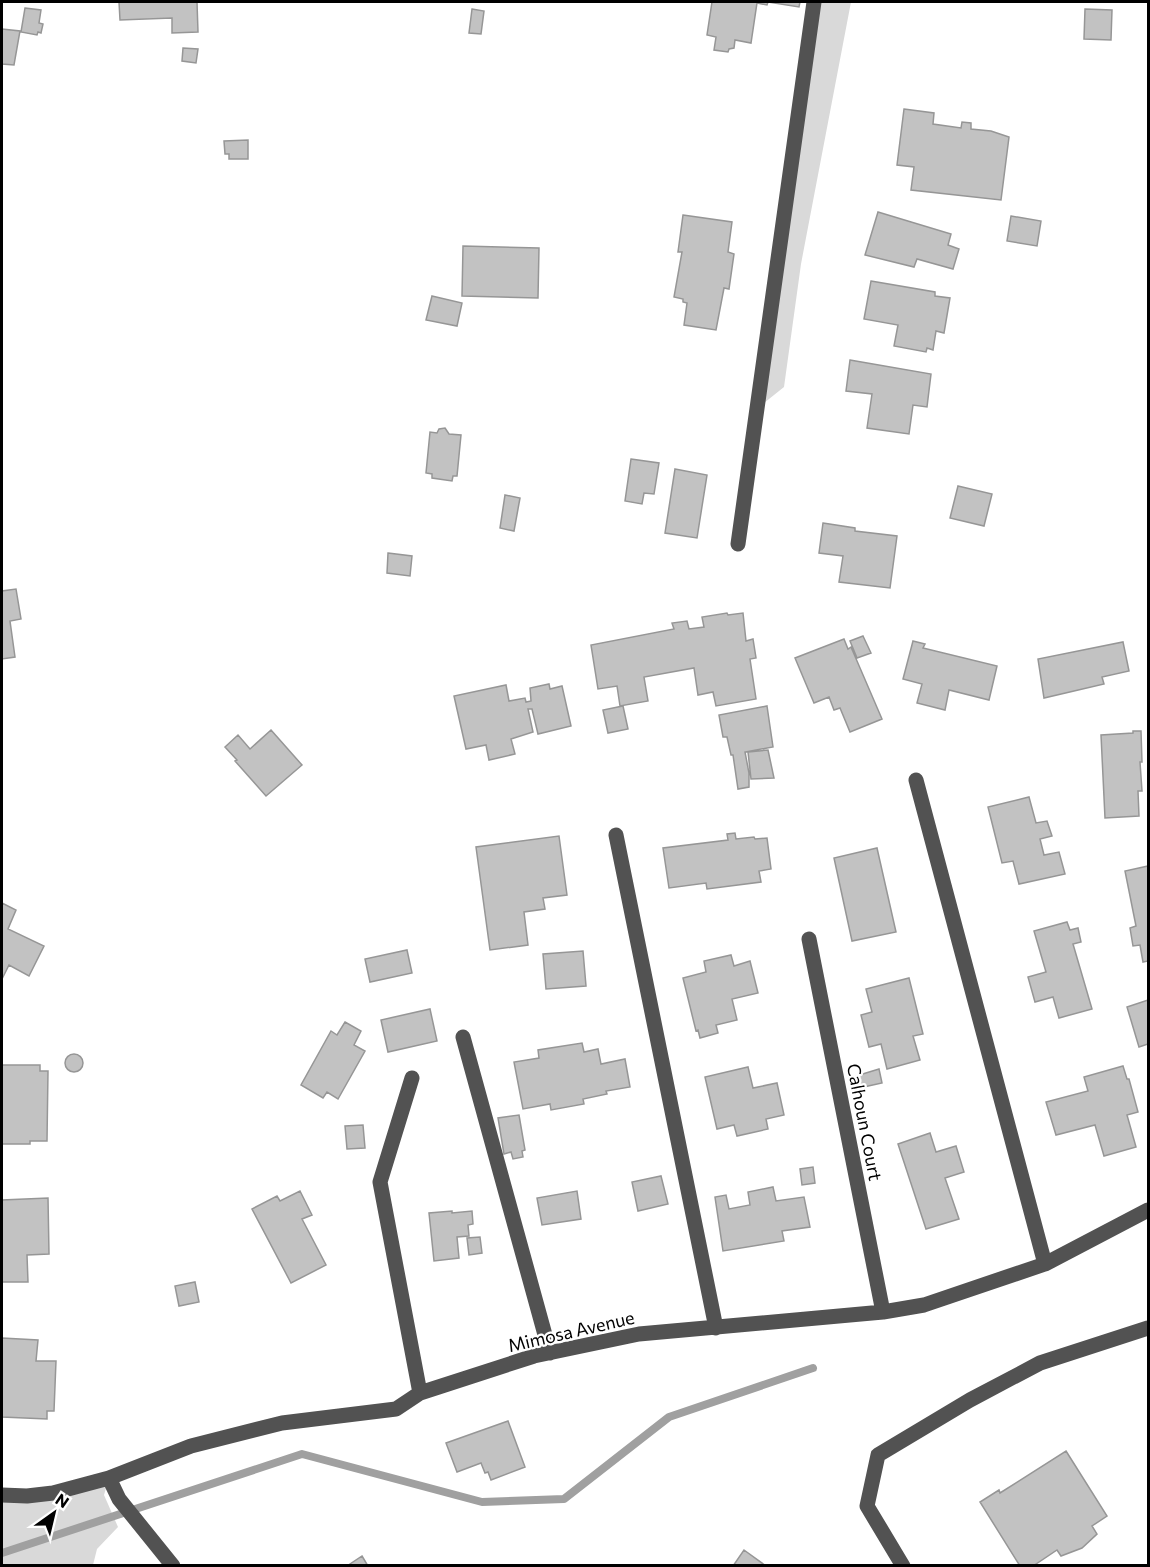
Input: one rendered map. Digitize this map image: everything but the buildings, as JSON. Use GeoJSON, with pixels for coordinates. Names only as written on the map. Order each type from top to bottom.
{"type":"FeatureCollection","features":[{"type":"Feature","properties":{"kind":"street"},"geometry":{"type":"LineString","coordinates":[[738,544],[814,2]]}},
{"type":"Feature","properties":{"kind":"street"},"geometry":{"type":"LineString","coordinates":[[916,780],[1045,1264]]}},
{"type":"Feature","properties":{"kind":"street"},"geometry":{"type":"LineString","coordinates":[[616,835],[716,1328]]}},
{"type":"Feature","properties":{"kind":"street","name":"Calhoun Court"},"geometry":{"type":"LineString","coordinates":[[809,939],[883,1312]]}},
{"type":"Feature","properties":{"kind":"street"},"geometry":{"type":"LineString","coordinates":[[463,1037],[550,1353]]}},
{"type":"Feature","properties":{"kind":"street"},"geometry":{"type":"LineString","coordinates":[[412,1078],[380,1182],[420,1393]]}},
{"type":"Feature","properties":{"kind":"street","name":"Mimosa Avenue"},"geometry":{"type":"LineString","coordinates":[[2,1495],[27,1496],[53,1493],[109,1478],[191,1446],[282,1424],[396,1409],[420,1393],[550,1353],[639,1334],[883,1312],[924,1305],[1045,1264],[1149,1210]]}},
{"type":"Feature","properties":{"kind":"street"},"geometry":{"type":"LineString","coordinates":[[903,1566],[867,1506],[878,1455],[970,1400],[1040,1364],[1149,1328]]}},
{"type":"Feature","properties":{"kind":"street"},"geometry":{"type":"LineString","coordinates":[[109,1478],[119,1499],[173,1566]]}},
{"type":"Feature","properties":{"kind":"shaded area"},"geometry":{"type":"Polygon","coordinates":[[[819,2],[851,2],[801,264],[784,387],[764,403],[819,2]]]}},
{"type":"Feature","properties":{"kind":"shaded area"},"geometry":{"type":"Polygon","coordinates":[[[109,1478],[104,1495],[118,1527],[97,1549],[93,1565],[2,1566],[2,1495],[109,1478]]]}},
{"type":"Feature","properties":{"kind":"waterway"},"geometry":{"type":"LineString","coordinates":[[2,1553],[302,1454],[482,1502],[564,1499],[669,1417],[813,1368]]}}]}
